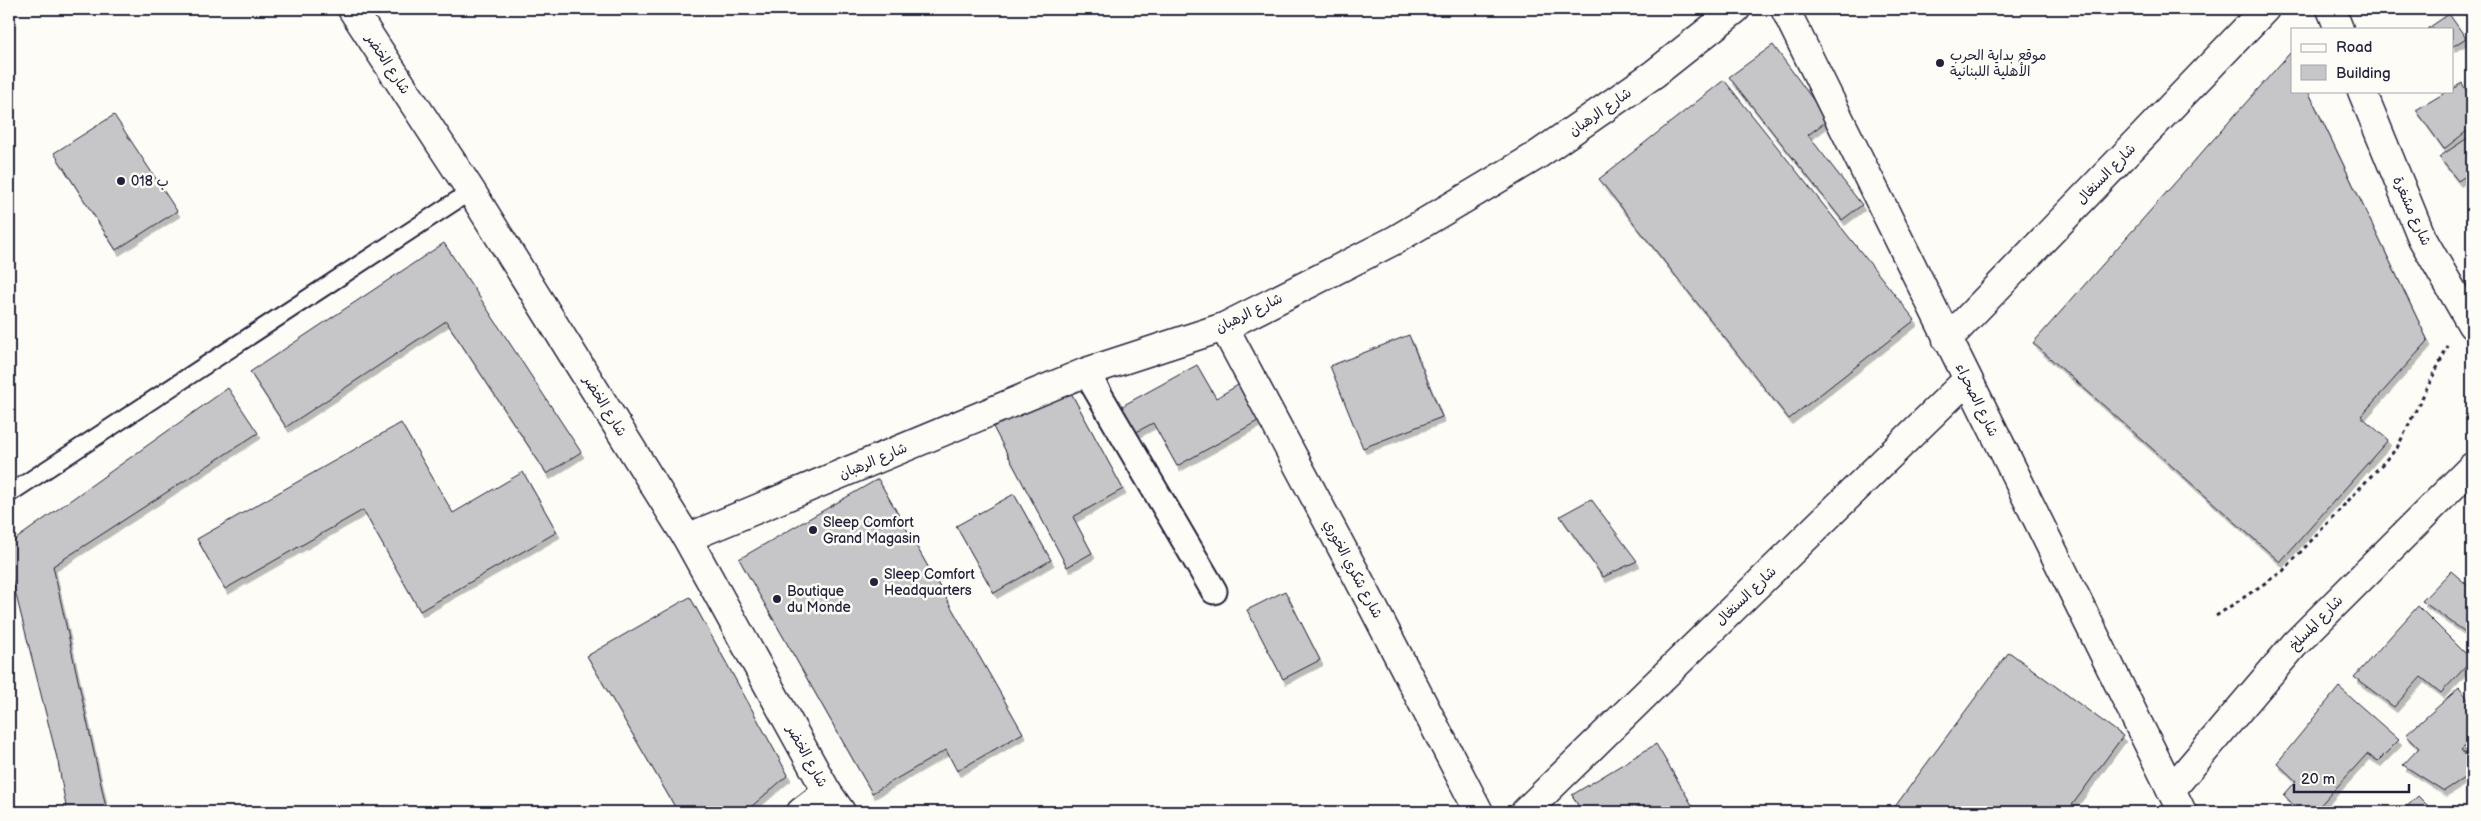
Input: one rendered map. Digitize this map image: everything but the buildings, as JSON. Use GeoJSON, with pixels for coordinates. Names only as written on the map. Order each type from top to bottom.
{"type":"FeatureCollection","features":[{"type":"Feature","properties":{"kind":"street","name":"شارع الخضر"},"geometry":{"type":"LineString","coordinates":[[352,9],[471,191],[687,538],[834,802]]}},
{"type":"Feature","properties":{"kind":"street","name":"شارع الرهبان"},"geometry":{"type":"LineString","coordinates":[[687,538],[1086,372],[1224,328],[1395,240],[1536,156],[1654,74],[1736,9]]}},
{"type":"Feature","properties":{"kind":"street","name":"شارع الصحراء"},"geometry":{"type":"LineString","coordinates":[[1785,9],[1966,380],[2177,801]]}},
{"type":"Feature","properties":{"kind":"street","name":"شارع السنغال"},"geometry":{"type":"LineString","coordinates":[[1947,340],[2265,9]]}},
{"type":"Feature","properties":{"kind":"street"},"geometry":{"type":"LineString","coordinates":[[2331,9],[2339,28]]}},
{"type":"Feature","properties":{"kind":"street","name":"شارع مشغرة"},"geometry":{"type":"LineString","coordinates":[[2362,92],[2422,238],[2468,319]]}},
{"type":"Feature","properties":{"kind":"street","name":"شارع شكري الخوري"},"geometry":{"type":"LineString","coordinates":[[1224,328],[1358,578],[1479,812]]}},
{"type":"Feature","properties":{"kind":"street"},"geometry":{"type":"LineString","coordinates":[[1086,372],[1214,591]]}},
{"type":"Feature","properties":{"kind":"street","name":"شارع السنغال"},"geometry":{"type":"LineString","coordinates":[[1525,812],[1966,380]]}},
{"type":"Feature","properties":{"kind":"street","name":"شارع المسلخ"},"geometry":{"type":"LineString","coordinates":[[2177,801],[2295,644],[2472,467]]}},
{"type":"Feature","properties":{"kind":"street"},"geometry":{"type":"LineString","coordinates":[[801,812],[834,802]]}},
{"type":"Feature","properties":{"kind":"lane"},"geometry":{"type":"LineString","coordinates":[[9,494],[471,191]]}},
{"type":"Feature","properties":{"kind":"path"},"geometry":{"type":"LineString","coordinates":[[2216,616],[2283,571],[2397,448],[2468,319]]}},
{"type":"Feature","properties":{"kind":"place","name":"موقع بداية الحرب الأهلية اللبنانية"},"geometry":{"type":"Point","coordinates":[1940,63]}},
{"type":"Feature","properties":{"kind":"place","name":"ب 018"},"geometry":{"type":"Point","coordinates":[121,181]}},
{"type":"Feature","properties":{"kind":"place","name":"Sleep Comfort Grand Magasin"},"geometry":{"type":"Point","coordinates":[813,530]}},
{"type":"Feature","properties":{"kind":"place","name":"Sleep Comfort Headquarters"},"geometry":{"type":"Point","coordinates":[874,582]}},
{"type":"Feature","properties":{"kind":"place","name":"Boutique du Monde"},"geometry":{"type":"Point","coordinates":[777,599]}}]}
